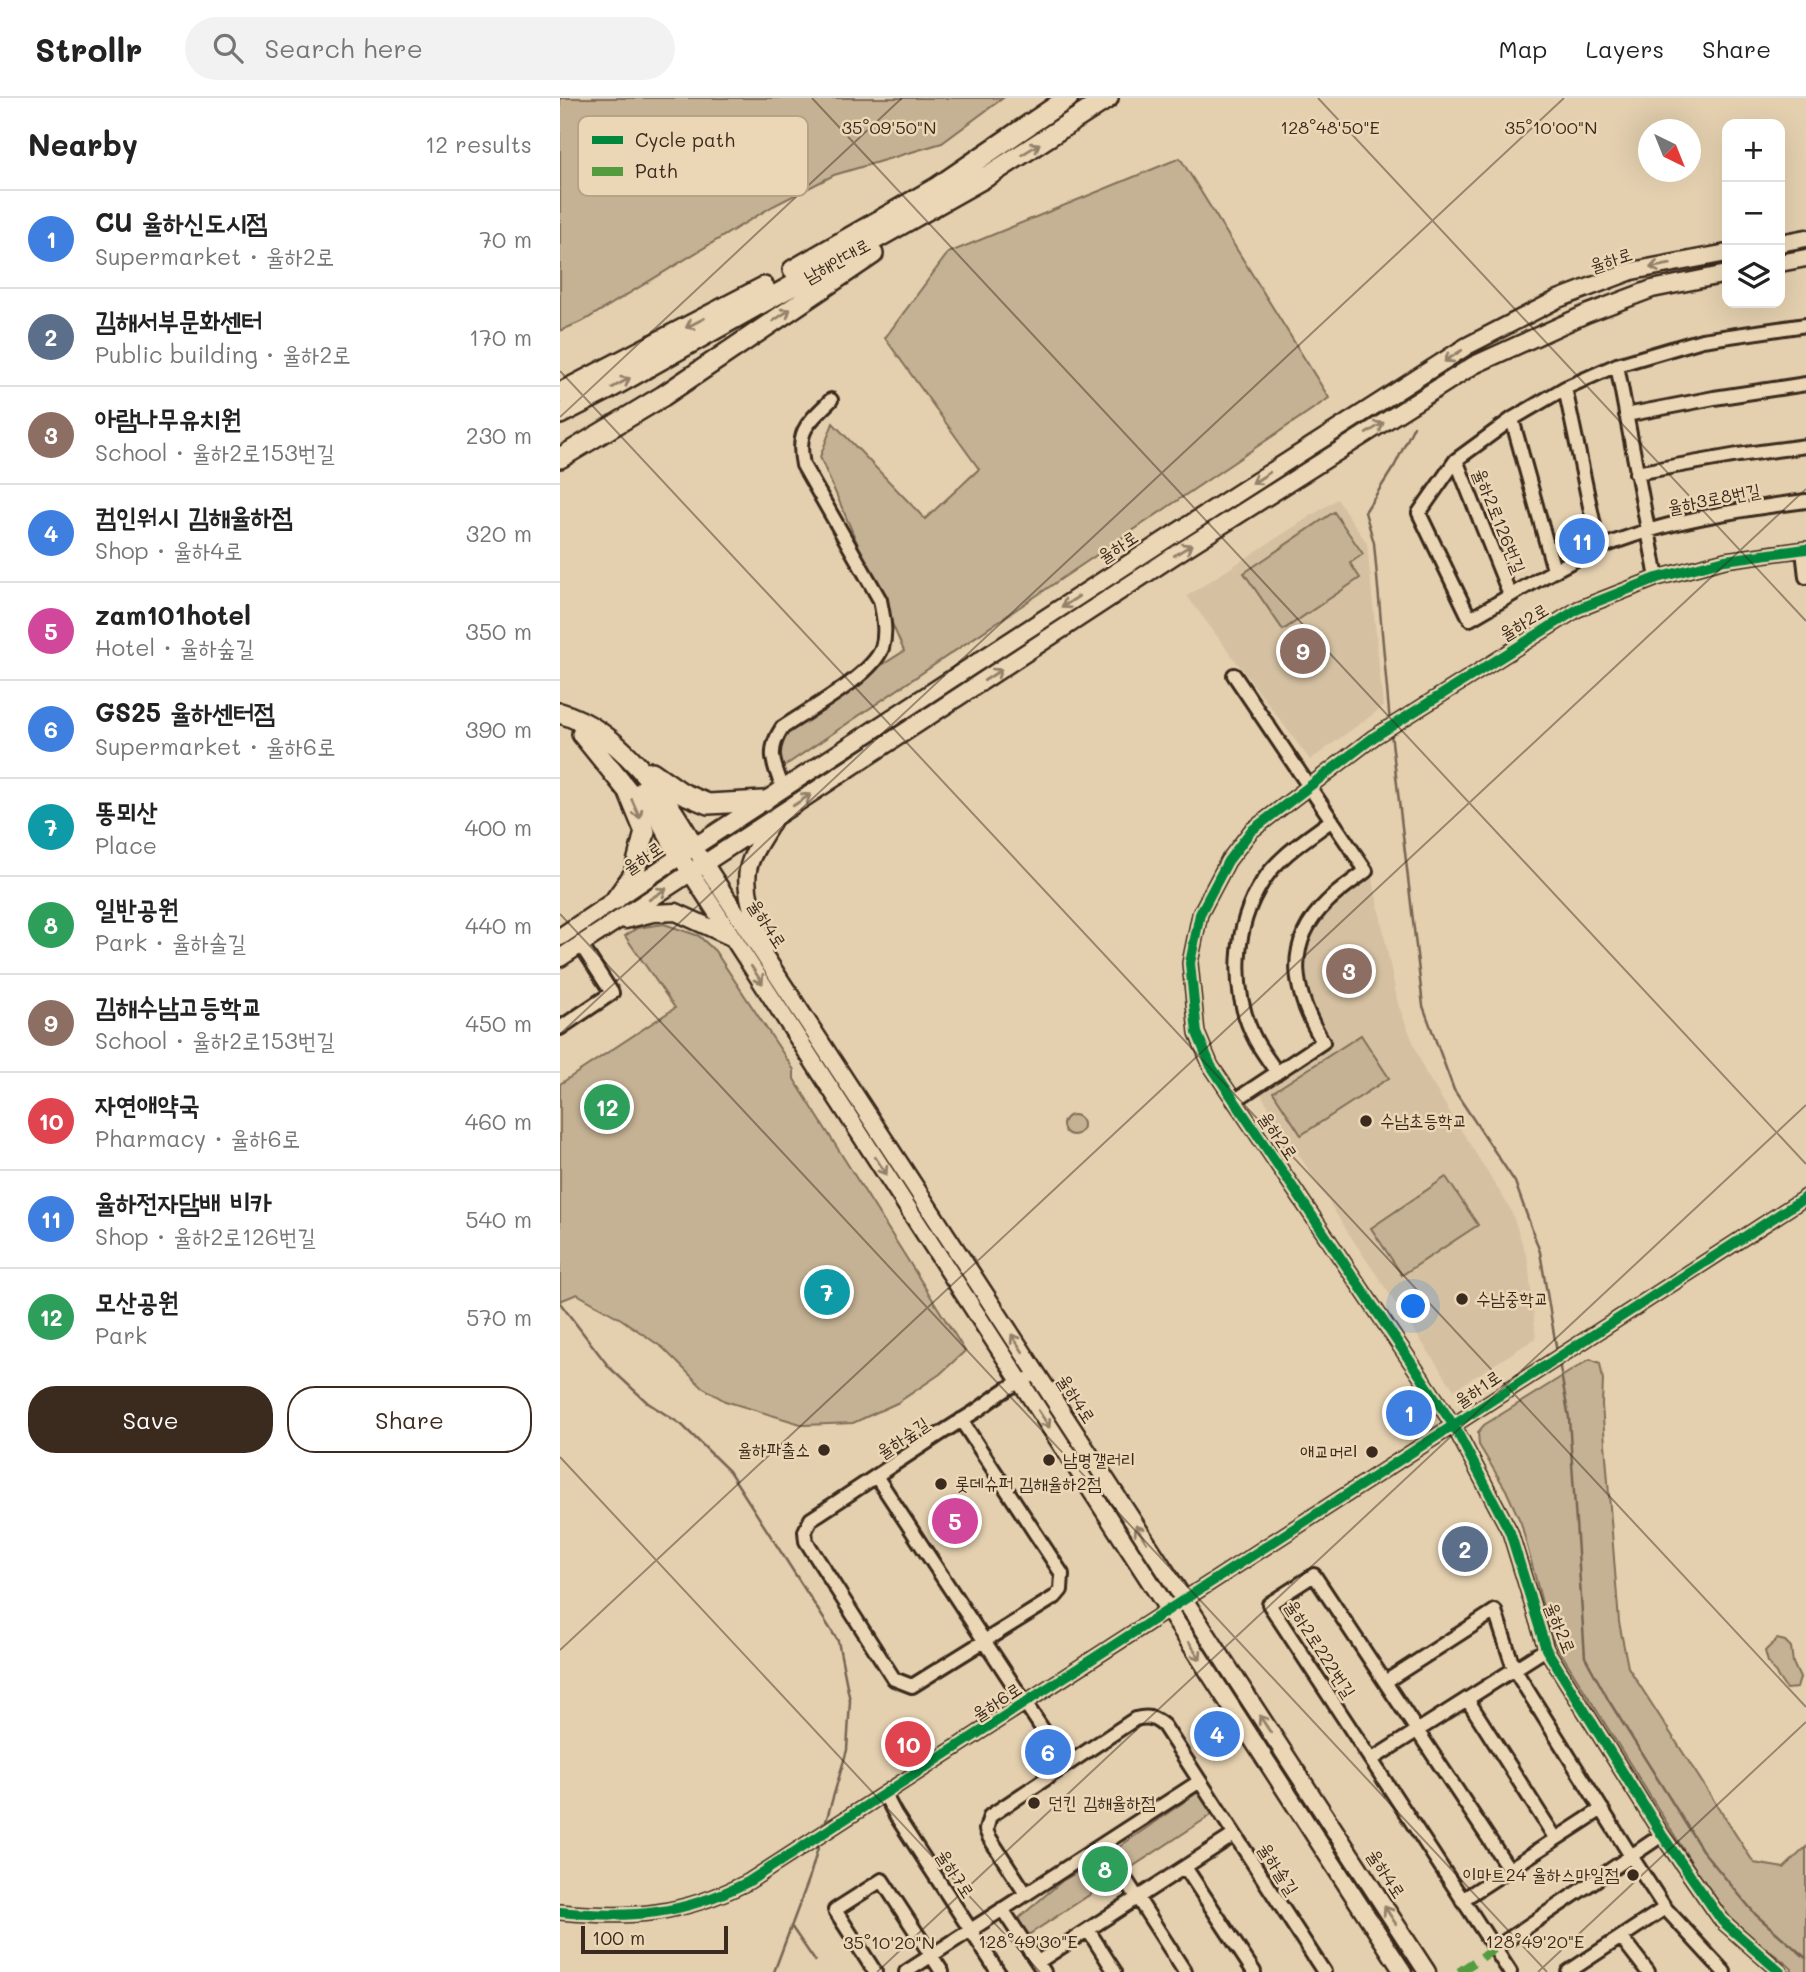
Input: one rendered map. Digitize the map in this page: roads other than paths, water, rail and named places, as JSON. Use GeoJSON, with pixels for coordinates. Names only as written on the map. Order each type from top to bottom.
{"type":"FeatureCollection","features":[{"type":"Feature","properties":{"kind":"highway","name":"남해안대로"},"geometry":{"type":"LineString","coordinates":[[560,393],[751,294],[936,188],[1068,98]]}},
{"type":"Feature","properties":{"kind":"highway","name":"남해안대로"},"geometry":{"type":"LineString","coordinates":[[560,414],[991,174],[1108,98]]}},
{"type":"Feature","properties":{"kind":"highway"},"geometry":{"type":"LineString","coordinates":[[560,458],[663,396],[991,174]]}},
{"type":"Feature","properties":{"kind":"highway"},"geometry":{"type":"LineString","coordinates":[[560,713],[640,768],[678,818],[692,860]]}},
{"type":"Feature","properties":{"kind":"highway"},"geometry":{"type":"LineString","coordinates":[[560,727],[590,733],[627,746],[653,773],[682,793],[708,804],[768,810]]}},
{"type":"Feature","properties":{"kind":"highway"},"geometry":{"type":"LineString","coordinates":[[590,733],[628,791],[645,832],[634,874],[616,899]]}},
{"type":"Feature","properties":{"kind":"main road"},"geometry":{"type":"LineString","coordinates":[[1785,242],[1806,238]]}},
{"type":"Feature","properties":{"kind":"main road","name":"율하로"},"geometry":{"type":"LineString","coordinates":[[768,810],[783,789],[1467,346],[1558,299],[1632,271],[1722,254]]}},
{"type":"Feature","properties":{"kind":"main road"},"geometry":{"type":"LineString","coordinates":[[1785,262],[1806,258]]}},
{"type":"Feature","properties":{"kind":"main road","name":"율하로"},"geometry":{"type":"LineString","coordinates":[[560,958],[616,922],[692,860],[768,810],[1474,365],[1586,314],[1652,289],[1722,275]]}},
{"type":"Feature","properties":{"kind":"main road"},"geometry":{"type":"LineString","coordinates":[[768,810],[748,868],[748,888],[775,971]]}},
{"type":"Feature","properties":{"kind":"main road","name":"율하로"},"geometry":{"type":"LineString","coordinates":[[560,937],[616,899],[692,860]]}},
{"type":"Feature","properties":{"kind":"main road","name":"율하4로"},"geometry":{"type":"LineString","coordinates":[[692,860],[734,939],[1403,1972]]}},
{"type":"Feature","properties":{"kind":"main road","name":"율하4로"},"geometry":{"type":"LineString","coordinates":[[692,860],[775,971],[1427,1972]]}},
{"type":"Feature","properties":{"kind":"main road"},"geometry":{"type":"LineString","coordinates":[[616,922],[676,912],[734,939]]}},
{"type":"Feature","properties":{"kind":"street"},"geometry":{"type":"LineString","coordinates":[[1617,365],[1702,340],[1806,325]]}},
{"type":"Feature","properties":{"kind":"street","name":"율하2로126번길"},"geometry":{"type":"LineString","coordinates":[[1617,365],[1565,388],[1512,419],[1456,460],[1419,513],[1470,619],[1553,570],[1647,531]]}},
{"type":"Feature","properties":{"kind":"street","name":"율하3로8번길"},"geometry":{"type":"LineString","coordinates":[[1617,365],[1647,531],[1736,510],[1806,501]]}},
{"type":"Feature","properties":{"kind":"street"},"geometry":{"type":"LineString","coordinates":[[1626,415],[1806,384]]}},
{"type":"Feature","properties":{"kind":"street"},"geometry":{"type":"LineString","coordinates":[[1565,388],[1599,549]]}},
{"type":"Feature","properties":{"kind":"street"},"geometry":{"type":"LineString","coordinates":[[783,789],[771,756],[774,740],[782,728],[858,678],[871,666],[882,648],[885,625],[880,600],[803,465],[800,448],[804,427],[831,400]]}},
{"type":"Feature","properties":{"kind":"street","name":"율하2로126번길"},"geometry":{"type":"LineString","coordinates":[[1512,419],[1553,570]]}},
{"type":"Feature","properties":{"kind":"street"},"geometry":{"type":"LineString","coordinates":[[1636,473],[1806,446]]}},
{"type":"Feature","properties":{"kind":"street","name":"율하2로126번길"},"geometry":{"type":"LineString","coordinates":[[1456,460],[1510,595]]}},
{"type":"Feature","properties":{"kind":"street"},"geometry":{"type":"LineString","coordinates":[[1647,531],[1657,578]]}},
{"type":"Feature","properties":{"kind":"street"},"geometry":{"type":"LineString","coordinates":[[1804,549],[1806,576]]}},
{"type":"Feature","properties":{"kind":"street","name":"율하2로"},"geometry":{"type":"LineString","coordinates":[[1780,1972],[1722,1922],[1661,1835],[1546,1649],[1510,1532],[1454,1426],[1211,1066],[1197,1032],[1190,963],[1200,914],[1209,894],[1228,861],[1251,831],[1374,737],[1578,609],[1657,578],[1725,560],[1804,549]]}},
{"type":"Feature","properties":{"kind":"street"},"geometry":{"type":"LineString","coordinates":[[1234,675],[1366,871],[1315,914],[1304,932],[1299,950],[1297,983],[1306,1011],[1323,1042],[1234,1101]]}},
{"type":"Feature","properties":{"kind":"street"},"geometry":{"type":"LineString","coordinates":[[1277,1073],[1255,1040],[1244,1011],[1238,974],[1240,936],[1248,909],[1264,880],[1286,855],[1332,820]]}},
{"type":"Feature","properties":{"kind":"street"},"geometry":{"type":"LineString","coordinates":[[560,1028],[612,993],[581,945]]}},
{"type":"Feature","properties":{"kind":"street","name":"율하1로"},"geometry":{"type":"LineString","coordinates":[[1169,1611],[1806,1198]]}},
{"type":"Feature","properties":{"kind":"street","name":"율하숲길"},"geometry":{"type":"LineString","coordinates":[[1038,1376],[1020,1381],[876,1476],[1066,1765]]}},
{"type":"Feature","properties":{"kind":"street"},"geometry":{"type":"LineString","coordinates":[[876,1476],[811,1519],[804,1537],[894,1679],[912,1686],[1055,1597],[1060,1590],[1062,1574],[961,1420]]}},
{"type":"Feature","properties":{"kind":"street","name":"율하2로222번길"},"geometry":{"type":"LineString","coordinates":[[1509,1869],[1314,1575],[1269,1604],[1510,1972]]}},
{"type":"Feature","properties":{"kind":"street","name":"율하6로"},"geometry":{"type":"LineString","coordinates":[[560,1912],[626,1916],[667,1912],[719,1896],[844,1822],[1169,1611]]}},
{"type":"Feature","properties":{"kind":"street"},"geometry":{"type":"LineString","coordinates":[[1385,1682],[1494,1611],[1514,1669],[1631,1856],[1665,1908],[1724,1972]]}},
{"type":"Feature","properties":{"kind":"street"},"geometry":{"type":"LineString","coordinates":[[1371,1760],[1546,1649]]}},
{"type":"Feature","properties":{"kind":"street"},"geometry":{"type":"LineString","coordinates":[[1467,1699],[1556,1839]]}},
{"type":"Feature","properties":{"kind":"street"},"geometry":{"type":"LineString","coordinates":[[1026,1895],[989,1837],[987,1823],[990,1816],[1135,1719],[1148,1716],[1164,1726],[1234,1835]]}},
{"type":"Feature","properties":{"kind":"street"},"geometry":{"type":"LineString","coordinates":[[906,1972],[1200,1781]]}},
{"type":"Feature","properties":{"kind":"street","name":"율하7로"},"geometry":{"type":"LineString","coordinates":[[885,1795],[998,1972]]}},
{"type":"Feature","properties":{"kind":"street"},"geometry":{"type":"LineString","coordinates":[[1462,1899],[1602,1809]]}},
{"type":"Feature","properties":{"kind":"street","name":"율하솔길"},"geometry":{"type":"LineString","coordinates":[[1041,1967],[1088,1930],[1234,1835],[1324,1972]]}},
{"type":"Feature","properties":{"kind":"street"},"geometry":{"type":"LineString","coordinates":[[1494,1949],[1661,1835]]}},
{"type":"Feature","properties":{"kind":"street"},"geometry":{"type":"LineString","coordinates":[[1103,1844],[1185,1972]]}},
{"type":"Feature","properties":{"kind":"street"},"geometry":{"type":"LineString","coordinates":[[1185,1867],[1254,1972]]}},
{"type":"Feature","properties":{"kind":"street"},"geometry":{"type":"LineString","coordinates":[[875,1972],[835,1910],[882,1880],[942,1972]]}},
{"type":"Feature","properties":{"kind":"street"},"geometry":{"type":"LineString","coordinates":[[1572,1971],[1665,1908]]}},
{"type":"Feature","properties":{"kind":"street"},"geometry":{"type":"LineString","coordinates":[[1002,1909],[1041,1967]]}},
{"type":"Feature","properties":{"kind":"street"},"geometry":{"type":"LineString","coordinates":[[1088,1930],[1115,1972]]}},
{"type":"Feature","properties":{"kind":"street"},"geometry":{"type":"LineString","coordinates":[[1621,1937],[1648,1972]]}},
{"type":"Feature","properties":{"kind":"waterway"},"geometry":{"type":"LineString","coordinates":[[1390,723],[1374,543],[1365,512],[1395,465],[1414,426]]}},
{"type":"Feature","properties":{"kind":"waterway"},"geometry":{"type":"LineString","coordinates":[[1391,733],[1423,1006],[1454,1090],[1515,1182],[1540,1252],[1557,1352]]}},
{"type":"Feature","properties":{"kind":"waterway"},"geometry":{"type":"LineString","coordinates":[[560,1303],[609,1367],[648,1403],[682,1425],[729,1471],[838,1641],[850,1701],[847,1750],[824,1828]]}},
{"type":"Feature","properties":{"kind":"waterway"},"geometry":{"type":"LineString","coordinates":[[1559,1362],[1569,1418],[1585,1657],[1609,1701],[1702,1850],[1756,1915],[1806,1958]]}},
{"type":"Feature","properties":{"kind":"waterway"},"geometry":{"type":"LineString","coordinates":[[774,1972],[809,1879],[820,1841]]}},
{"type":"Feature","properties":{"kind":"waterway"},"geometry":{"type":"LineString","coordinates":[[791,1926],[815,1961]]}},
{"type":"Feature","properties":{"kind":"place","name":"율하전자담배 비카"},"geometry":{"type":"Point","coordinates":[1582,541]}},
{"type":"Feature","properties":{"kind":"place","name":"김해수남고등학교"},"geometry":{"type":"Point","coordinates":[1303,651]}},
{"type":"Feature","properties":{"kind":"place","name":"아람나무유치원"},"geometry":{"type":"Point","coordinates":[1349,971]}},
{"type":"Feature","properties":{"kind":"place","name":"모산공원"},"geometry":{"type":"Point","coordinates":[607,1107]}},
{"type":"Feature","properties":{"kind":"place","name":"수남초등학교"},"geometry":{"type":"Point","coordinates":[1366,1121]}},
{"type":"Feature","properties":{"kind":"place","name":"똥뫼산"},"geometry":{"type":"Point","coordinates":[827,1292]}},
{"type":"Feature","properties":{"kind":"place","name":"수남중학교"},"geometry":{"type":"Point","coordinates":[1462,1299]}},
{"type":"Feature","properties":{"kind":"place","name":"CU 율하신도시점"},"geometry":{"type":"Point","coordinates":[1409,1413]}},
{"type":"Feature","properties":{"kind":"place","name":"율하파출소"},"geometry":{"type":"Point","coordinates":[824,1450]}},
{"type":"Feature","properties":{"kind":"place","name":"애교머리"},"geometry":{"type":"Point","coordinates":[1372,1452]}},
{"type":"Feature","properties":{"kind":"place","name":"남명갤러리"},"geometry":{"type":"Point","coordinates":[1049,1460]}},
{"type":"Feature","properties":{"kind":"place","name":"롯데슈퍼 김해율하2점"},"geometry":{"type":"Point","coordinates":[941,1484]}},
{"type":"Feature","properties":{"kind":"place","name":"zam101hotel"},"geometry":{"type":"Point","coordinates":[955,1521]}},
{"type":"Feature","properties":{"kind":"place","name":"김해서부문화센터"},"geometry":{"type":"Point","coordinates":[1465,1549]}},
{"type":"Feature","properties":{"kind":"place","name":"컴인워시 김해율하점"},"geometry":{"type":"Point","coordinates":[1217,1734]}},
{"type":"Feature","properties":{"kind":"place","name":"자연애약국"},"geometry":{"type":"Point","coordinates":[908,1744]}},
{"type":"Feature","properties":{"kind":"place","name":"GS25 율하센터점"},"geometry":{"type":"Point","coordinates":[1048,1752]}},
{"type":"Feature","properties":{"kind":"place","name":"던킨 김해율하점"},"geometry":{"type":"Point","coordinates":[1034,1803]}},
{"type":"Feature","properties":{"kind":"place","name":"일반공원"},"geometry":{"type":"Point","coordinates":[1105,1869]}},
{"type":"Feature","properties":{"kind":"place","name":"이마트24 율하스마일점"},"geometry":{"type":"Point","coordinates":[1633,1875]}}]}
